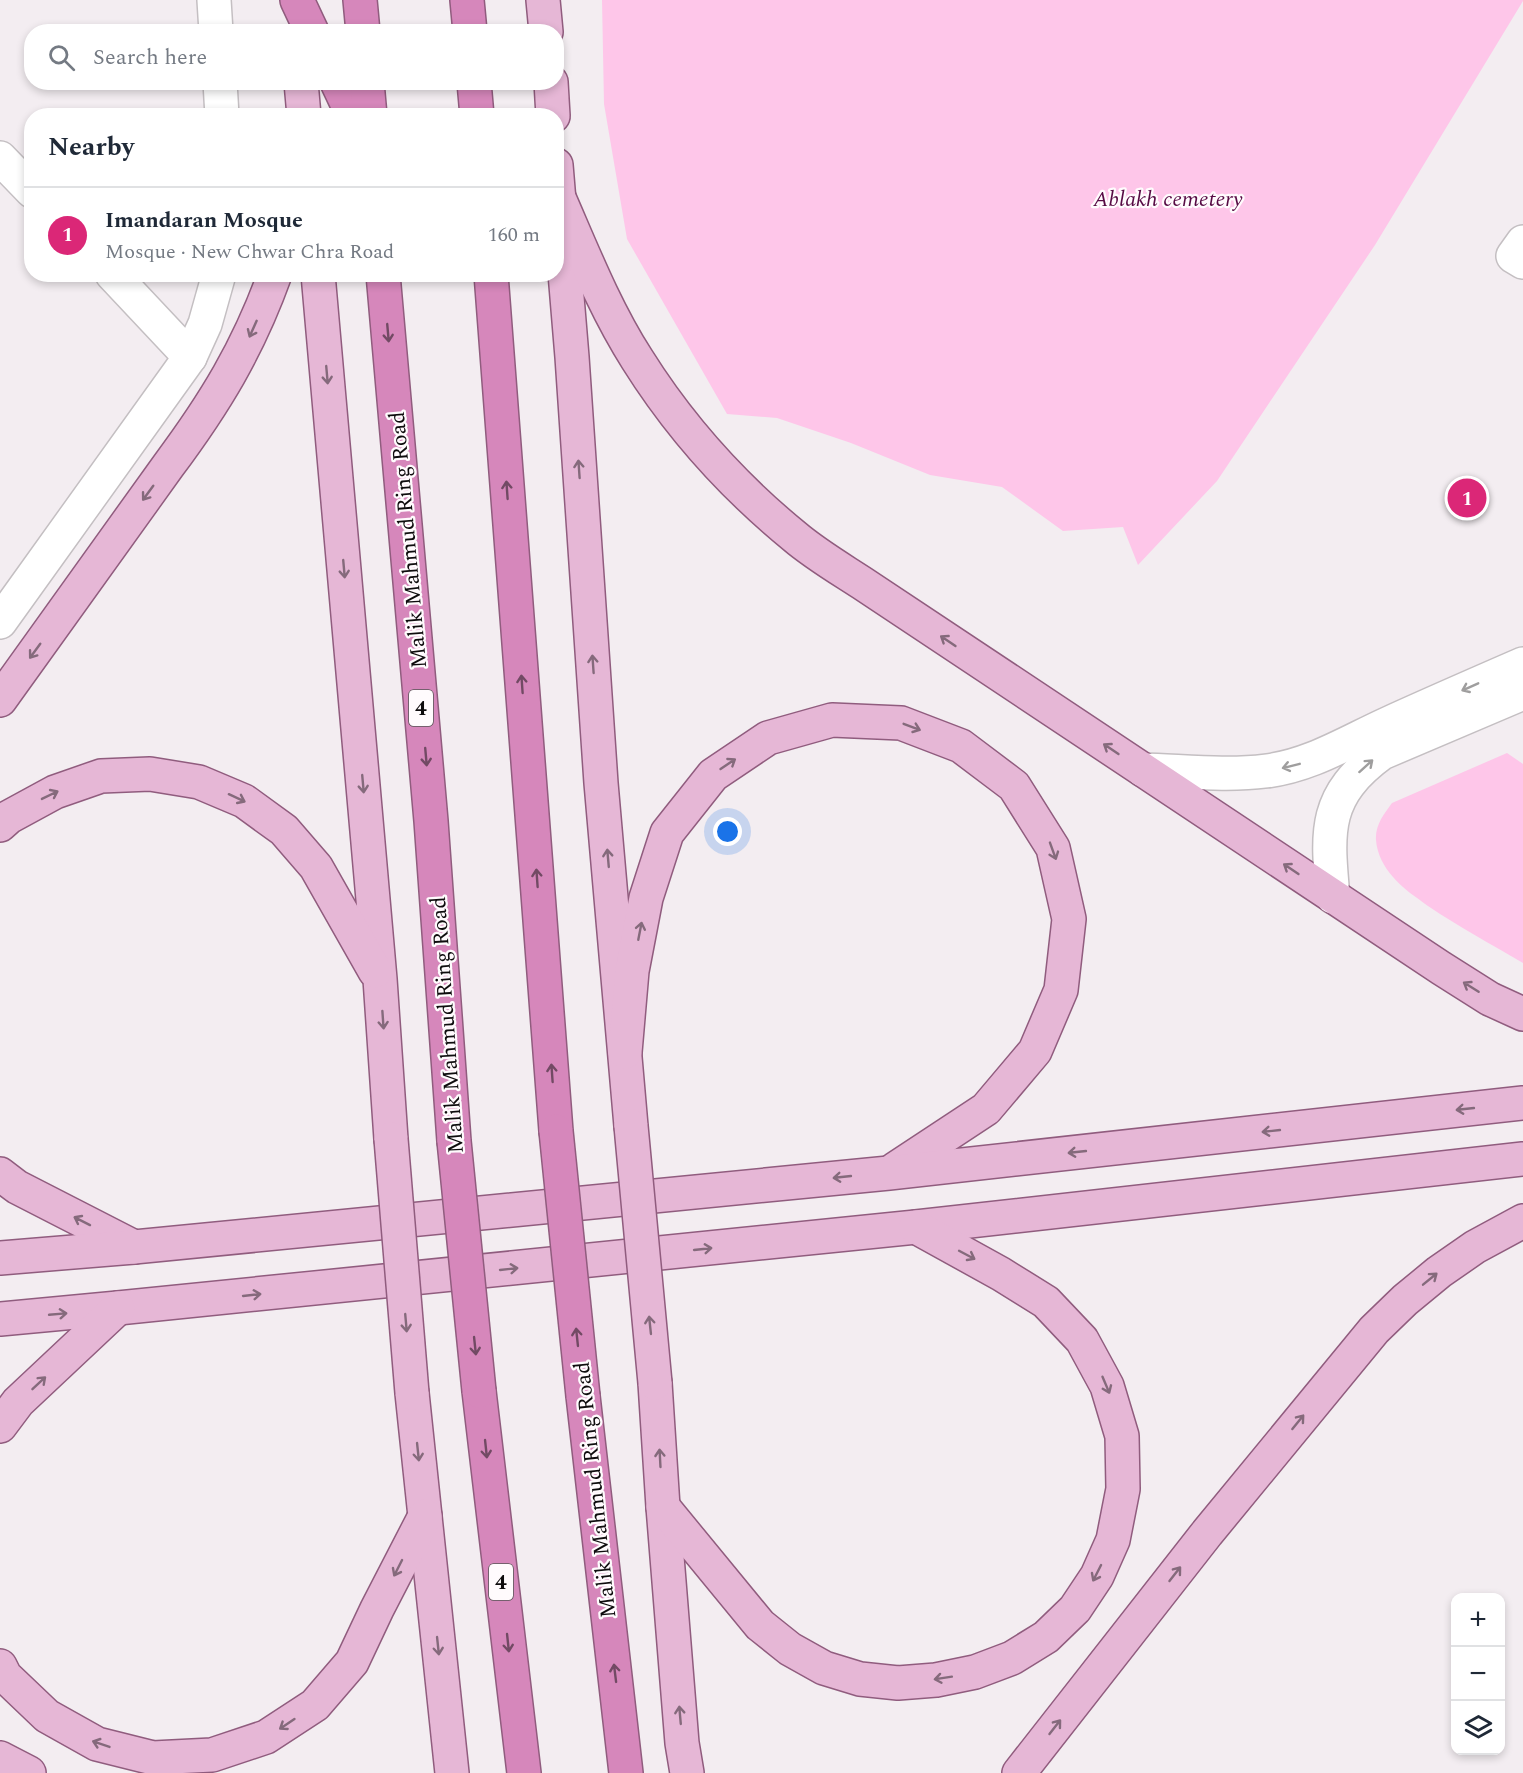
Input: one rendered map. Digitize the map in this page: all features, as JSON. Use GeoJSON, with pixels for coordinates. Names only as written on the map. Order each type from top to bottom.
{"type":"FeatureCollection","features":[{"type":"Feature","properties":{"kind":"highway"},"geometry":{"type":"LineString","coordinates":[[296,0],[308,24]]}},
{"type":"Feature","properties":{"kind":"highway"},"geometry":{"type":"LineString","coordinates":[[360,0],[362,24]]}},
{"type":"Feature","properties":{"kind":"highway"},"geometry":{"type":"LineString","coordinates":[[467,0],[469,24]]}},
{"type":"Feature","properties":{"kind":"highway"},"geometry":{"type":"LineString","coordinates":[[341,90],[348,108]]}},
{"type":"Feature","properties":{"kind":"highway"},"geometry":{"type":"LineString","coordinates":[[368,90],[369,108]]}},
{"type":"Feature","properties":{"kind":"highway"},"geometry":{"type":"LineString","coordinates":[[475,90],[476,108]]}},
{"type":"Feature","properties":{"kind":"highway","name":"Malik Mahmud Ring Road"},"geometry":{"type":"LineString","coordinates":[[384,282],[431,821],[454,1141],[479,1391],[524,1773]]}},
{"type":"Feature","properties":{"kind":"highway","name":"Malik Mahmud Ring Road"},"geometry":{"type":"LineString","coordinates":[[492,282],[556,1131],[626,1773]]}},
{"type":"Feature","properties":{"kind":"main road"},"geometry":{"type":"LineString","coordinates":[[296,0],[297,24]]}},
{"type":"Feature","properties":{"kind":"main road"},"geometry":{"type":"LineString","coordinates":[[543,0],[545,24]]}},
{"type":"Feature","properties":{"kind":"main road"},"geometry":{"type":"LineString","coordinates":[[302,90],[303,108]]}},
{"type":"Feature","properties":{"kind":"main road"},"geometry":{"type":"LineString","coordinates":[[551,90],[552,108]]}},
{"type":"Feature","properties":{"kind":"main road"},"geometry":{"type":"LineString","coordinates":[[564,210],[598,288],[636,359],[682,424],[736,484],[795,537],[871,590],[1450,974],[1490,999],[1523,1014]]}},
{"type":"Feature","properties":{"kind":"main road"},"geometry":{"type":"LineString","coordinates":[[564,259],[601,783],[656,1383],[663,1507],[682,1743],[687,1773]]}},
{"type":"Feature","properties":{"kind":"main road"},"geometry":{"type":"LineString","coordinates":[[0,700],[216,398],[245,347],[271,282]]}},
{"type":"Feature","properties":{"kind":"main road"},"geometry":{"type":"LineString","coordinates":[[319,282],[380,980],[412,1394],[452,1773]]}},
{"type":"Feature","properties":{"kind":"main road"},"geometry":{"type":"LineString","coordinates":[[625,1052],[632,971],[646,898],[667,833],[713,775],[768,738],[832,720],[901,723],[961,746],[1014,786],[1053,848],[1069,918],[1061,990],[1035,1051],[986,1109],[889,1173]]}},
{"type":"Feature","properties":{"kind":"main road"},"geometry":{"type":"LineString","coordinates":[[0,825],[9,817],[55,792],[101,776],[150,774],[199,782],[244,801],[284,830],[316,867],[380,980]]}},
{"type":"Feature","properties":{"kind":"main road"},"geometry":{"type":"LineString","coordinates":[[0,1258],[134,1247],[889,1173],[1523,1103]]}},
{"type":"Feature","properties":{"kind":"main road"},"geometry":{"type":"LineString","coordinates":[[0,1319],[916,1227],[1523,1159]]}},
{"type":"Feature","properties":{"kind":"main road"},"geometry":{"type":"LineString","coordinates":[[0,1174],[17,1187],[134,1247]]}},
{"type":"Feature","properties":{"kind":"main road"},"geometry":{"type":"LineString","coordinates":[[1018,1773],[1207,1533],[1374,1330],[1439,1272],[1475,1247],[1523,1221]]}},
{"type":"Feature","properties":{"kind":"main road"},"geometry":{"type":"LineString","coordinates":[[663,1507],[760,1625],[790,1649],[824,1668],[860,1678],[898,1683],[936,1680],[975,1672],[1012,1658],[1046,1637],[1075,1609],[1097,1576],[1113,1540],[1123,1489],[1122,1437],[1107,1386],[1082,1340],[1046,1302],[1002,1274],[916,1227]]}},
{"type":"Feature","properties":{"kind":"main road"},"geometry":{"type":"LineString","coordinates":[[0,1426],[18,1402],[118,1308]]}},
{"type":"Feature","properties":{"kind":"main road"},"geometry":{"type":"LineString","coordinates":[[0,1666],[5,1676],[47,1716],[97,1744],[153,1758],[212,1755],[267,1737],[315,1705],[352,1662],[424,1516]]}},
{"type":"Feature","properties":{"kind":"main road"},"geometry":{"type":"LineString","coordinates":[[0,1758],[29,1773]]}},
{"type":"Feature","properties":{"kind":"street"},"geometry":{"type":"LineString","coordinates":[[214,0],[216,24]]}},
{"type":"Feature","properties":{"kind":"street"},"geometry":{"type":"LineString","coordinates":[[220,90],[222,108]]}},
{"type":"Feature","properties":{"kind":"street"},"geometry":{"type":"LineString","coordinates":[[0,158],[24,183]]}},
{"type":"Feature","properties":{"kind":"street"},"geometry":{"type":"LineString","coordinates":[[120,282],[190,357]]}},
{"type":"Feature","properties":{"kind":"street"},"geometry":{"type":"LineString","coordinates":[[0,622],[190,357],[205,324],[217,282]]}},
{"type":"Feature","properties":{"kind":"street"},"geometry":{"type":"LineString","coordinates":[[1143,770],[1238,773],[1267,771],[1295,765],[1323,755],[1523,664]]}},
{"type":"Feature","properties":{"kind":"street"},"geometry":{"type":"LineString","coordinates":[[1333,897],[1329,848],[1331,825],[1337,803],[1348,784],[1363,766],[1382,753],[1523,693]]}},
{"type":"Feature","properties":{"kind":"green space","name":"Ablakh cemetery"},"geometry":{"type":"Polygon","coordinates":[[[602,0],[1523,1],[1375,245],[1217,481],[1138,565],[1123,527],[1063,531],[1002,487],[930,475],[851,443],[777,418],[727,414],[627,239],[604,104],[602,0]]]}},
{"type":"Feature","properties":{"kind":"green space"},"geometry":{"type":"Polygon","coordinates":[[[1507,753],[1523,764],[1523,963],[1451,921],[1405,889],[1384,865],[1376,840],[1379,825],[1392,803],[1507,753]]]}},
{"type":"Feature","properties":{"kind":"place","name":"Imandaran Mosque"},"geometry":{"type":"Point","coordinates":[1467,498]}}]}
